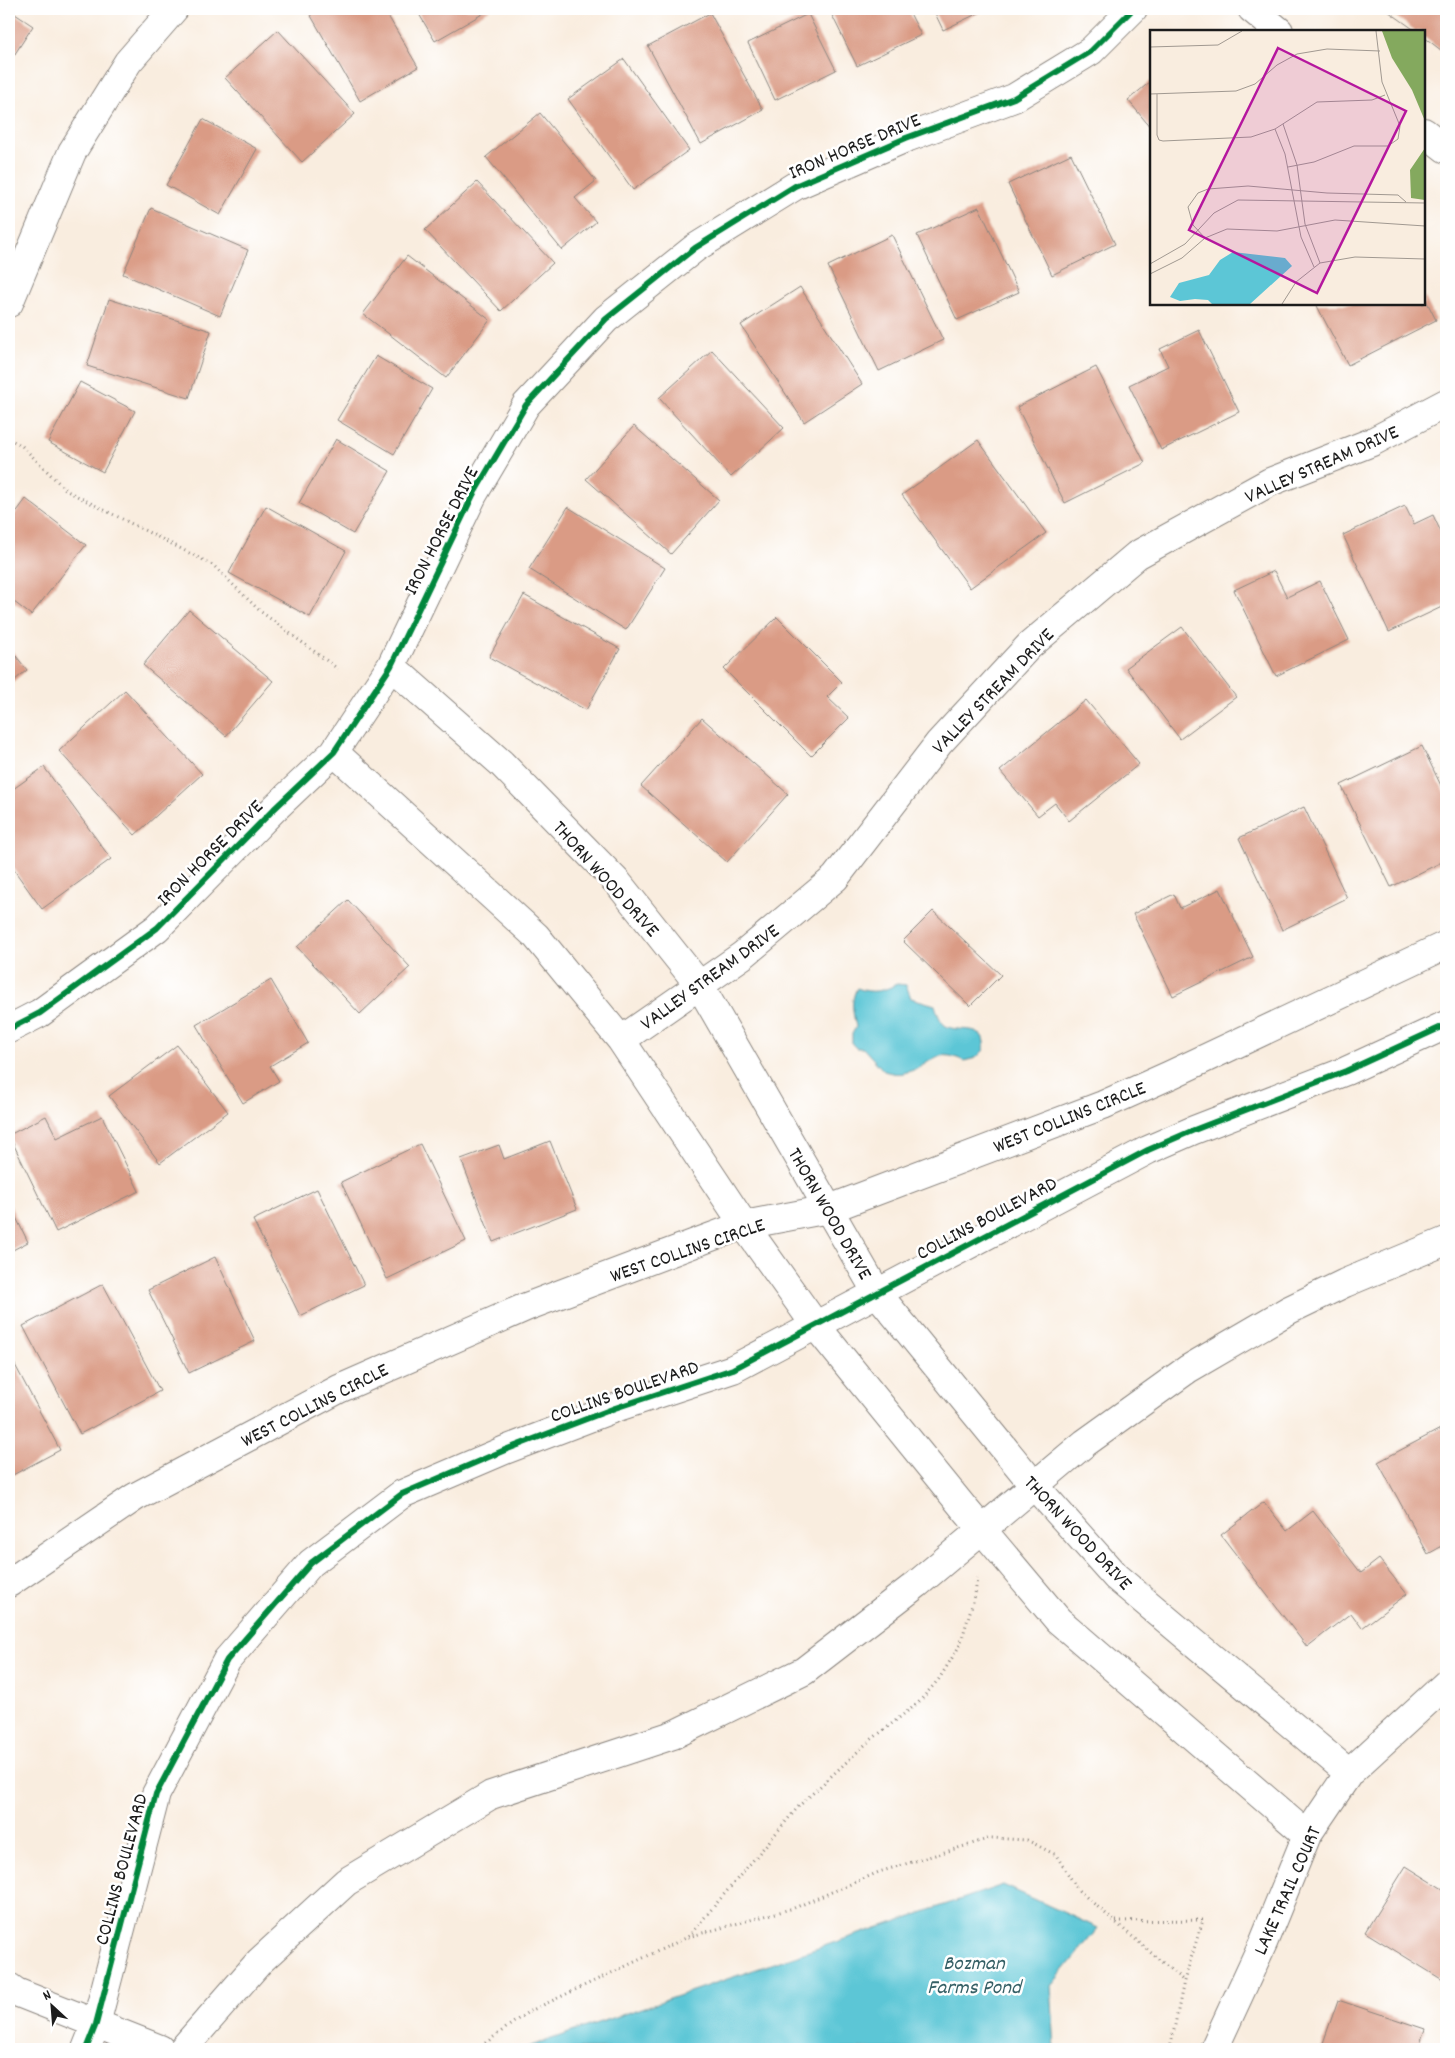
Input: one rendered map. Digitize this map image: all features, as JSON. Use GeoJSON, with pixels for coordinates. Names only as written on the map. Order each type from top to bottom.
{"type":"FeatureCollection","features":[{"type":"Feature","properties":{"kind":"street"},"geometry":{"type":"LineString","coordinates":[[9,303],[72,152],[128,62],[174,9]]}},
{"type":"Feature","properties":{"kind":"street","name":"IRON HORSE DRIVE"},"geometry":{"type":"LineString","coordinates":[[9,1029],[40,1013],[157,928],[274,809],[334,752],[391,666],[473,495],[526,405],[606,319],[695,248],[795,186],[906,138],[1014,98],[1090,51],[1133,9]]}},
{"type":"Feature","properties":{"kind":"street"},"geometry":{"type":"LineString","coordinates":[[1252,9],[1278,30]]}},
{"type":"Feature","properties":{"kind":"street"},"geometry":{"type":"LineString","coordinates":[[1425,133],[1446,149]]}},
{"type":"Feature","properties":{"kind":"street","name":"VALLEY STREAM DRIVE"},"geometry":{"type":"LineString","coordinates":[[621,1040],[743,955],[834,878],[939,743],[1029,646],[1137,556],[1270,482],[1372,442],[1446,403]]}},
{"type":"Feature","properties":{"kind":"street","name":"THORN WOOD DRIVE"},"geometry":{"type":"LineString","coordinates":[[391,666],[501,763],[611,876],[700,986],[877,1293],[1034,1485],[1116,1577],[1349,1773]]}},
{"type":"Feature","properties":{"kind":"street"},"geometry":{"type":"LineString","coordinates":[[334,752],[536,936],[621,1040],[744,1225],[816,1326],[982,1531],[1058,1620],[1307,1835]]}},
{"type":"Feature","properties":{"kind":"street","name":"WEST COLLINS CIRCLE"},"geometry":{"type":"LineString","coordinates":[[9,1583],[135,1497],[339,1389],[526,1307],[744,1225],[829,1209],[1103,1104],[1170,1075],[1446,945]]}},
{"type":"Feature","properties":{"kind":"street","name":"COLLINS BOULEVARD"},"geometry":{"type":"LineString","coordinates":[[86,2049],[96,2024],[156,1794],[228,1660],[311,1563],[402,1494],[505,1450],[588,1419],[734,1369],[1148,1150],[1194,1130],[1346,1071],[1446,1025]]}},
{"type":"Feature","properties":{"kind":"street"},"geometry":{"type":"LineString","coordinates":[[184,2049],[260,1961],[346,1882],[491,1795],[673,1734],[804,1671],[917,1584],[982,1531],[1034,1485],[1145,1399],[1236,1339],[1289,1310],[1345,1283],[1446,1241]]}},
{"type":"Feature","properties":{"kind":"street","name":"LAKE TRAIL COURT"},"geometry":{"type":"LineString","coordinates":[[1214,2049],[1263,1943],[1307,1835],[1349,1773],[1446,1684]]}},
{"type":"Feature","properties":{"kind":"street"},"geometry":{"type":"LineString","coordinates":[[9,1987],[16,1992],[160,2049]]}},
{"type":"Feature","properties":{"kind":"path"},"geometry":{"type":"LineString","coordinates":[[9,439],[21,445],[66,491],[213,565],[260,610],[338,669]]}},
{"type":"Feature","properties":{"kind":"path"},"geometry":{"type":"LineString","coordinates":[[688,1937],[799,1806],[866,1744],[918,1702],[939,1678],[960,1645],[975,1595],[978,1575]]}},
{"type":"Feature","properties":{"kind":"path"},"geometry":{"type":"LineString","coordinates":[[477,2049],[528,2012],[688,1937],[794,1908],[880,1872],[992,1838],[1027,1840],[1056,1855],[1078,1890],[1184,1981]]}},
{"type":"Feature","properties":{"kind":"path"},"geometry":{"type":"LineString","coordinates":[[1116,1921],[1203,1920],[1184,1981],[1170,2049]]}},
{"type":"Feature","properties":{"kind":"water"},"geometry":{"type":"Polygon","coordinates":[[[897,984],[906,985],[911,998],[935,1005],[940,1019],[946,1026],[971,1030],[981,1035],[984,1041],[984,1050],[976,1058],[964,1061],[954,1057],[939,1056],[904,1073],[884,1071],[863,1048],[856,1048],[852,1044],[852,1034],[856,1027],[853,998],[857,988],[878,991],[897,984]]]}},
{"type":"Feature","properties":{"kind":"water","name":"Bozman Farms Pond"},"geometry":{"type":"Polygon","coordinates":[[[1003,1885],[1098,1928],[1051,1986],[1055,2049],[522,2049],[1003,1885]]]}},
{"type":"Feature","properties":{"kind":"building"},"geometry":{"type":"Polygon","coordinates":[[[319,9],[384,9],[418,67],[360,101],[310,14],[319,9]]]}},
{"type":"Feature","properties":{"kind":"building"},"geometry":{"type":"Polygon","coordinates":[[[416,9],[491,9],[435,41],[416,9]]]}},
{"type":"Feature","properties":{"kind":"building"},"geometry":{"type":"Polygon","coordinates":[[[834,9],[908,9],[921,35],[857,66],[830,11],[834,9]]]}},
{"type":"Feature","properties":{"kind":"building"},"geometry":{"type":"Polygon","coordinates":[[[933,9],[987,9],[943,30],[933,9]]]}},
{"type":"Feature","properties":{"kind":"building"},"geometry":{"type":"Polygon","coordinates":[[[1385,9],[1446,9],[1446,54],[1425,38],[1425,30],[1415,30],[1385,9]]]}},
{"type":"Feature","properties":{"kind":"building"},"geometry":{"type":"Polygon","coordinates":[[[9,10],[33,26],[9,63],[9,10]]]}},
{"type":"Feature","properties":{"kind":"building"},"geometry":{"type":"Polygon","coordinates":[[[710,13],[763,110],[701,144],[648,46],[710,13]]]}},
{"type":"Feature","properties":{"kind":"building"},"geometry":{"type":"Polygon","coordinates":[[[808,14],[836,70],[775,100],[748,43],[808,14]]]}},
{"type":"Feature","properties":{"kind":"building"},"geometry":{"type":"Polygon","coordinates":[[[278,30],[355,114],[302,162],[225,78],[278,30]]]}},
{"type":"Feature","properties":{"kind":"building"},"geometry":{"type":"Polygon","coordinates":[[[624,59],[689,150],[633,190],[568,99],[624,59]]]}},
{"type":"Feature","properties":{"kind":"building"},"geometry":{"type":"Polygon","coordinates":[[[1150,82],[1150,127],[1128,100],[1150,82]]]}},
{"type":"Feature","properties":{"kind":"building"},"geometry":{"type":"Polygon","coordinates":[[[540,113],[596,181],[575,198],[596,222],[562,250],[486,157],[540,113]]]}},
{"type":"Feature","properties":{"kind":"building"},"geometry":{"type":"Polygon","coordinates":[[[203,119],[257,149],[220,215],[166,185],[203,119]]]}},
{"type":"Feature","properties":{"kind":"building"},"geometry":{"type":"Polygon","coordinates":[[[1071,154],[1115,244],[1052,275],[1008,184],[1071,154]]]}},
{"type":"Feature","properties":{"kind":"building"},"geometry":{"type":"Polygon","coordinates":[[[477,182],[553,263],[501,311],[425,230],[477,182]]]}},
{"type":"Feature","properties":{"kind":"building"},"geometry":{"type":"Polygon","coordinates":[[[979,207],[1019,292],[957,320],[917,235],[979,207]]]}},
{"type":"Feature","properties":{"kind":"building"},"geometry":{"type":"Polygon","coordinates":[[[151,208],[248,250],[220,316],[123,274],[151,208]]]}},
{"type":"Feature","properties":{"kind":"building"},"geometry":{"type":"Polygon","coordinates":[[[892,235],[943,340],[879,371],[828,266],[892,235]]]}},
{"type":"Feature","properties":{"kind":"building"},"geometry":{"type":"Polygon","coordinates":[[[407,256],[490,320],[446,378],[363,314],[407,256]]]}},
{"type":"Feature","properties":{"kind":"building"},"geometry":{"type":"Polygon","coordinates":[[[800,287],[862,384],[804,422],[741,325],[800,287]]]}},
{"type":"Feature","properties":{"kind":"building"},"geometry":{"type":"Polygon","coordinates":[[[1425,298],[1436,320],[1348,365],[1317,305],[1425,305],[1425,298]]]}},
{"type":"Feature","properties":{"kind":"building"},"geometry":{"type":"Polygon","coordinates":[[[109,299],[211,331],[189,398],[87,366],[109,299]]]}},
{"type":"Feature","properties":{"kind":"building"},"geometry":{"type":"Polygon","coordinates":[[[1199,330],[1239,412],[1161,450],[1129,385],[1168,366],[1160,349],[1199,330]]]}},
{"type":"Feature","properties":{"kind":"building"},"geometry":{"type":"Polygon","coordinates":[[[712,350],[784,428],[731,477],[659,398],[712,350]]]}},
{"type":"Feature","properties":{"kind":"building"},"geometry":{"type":"Polygon","coordinates":[[[376,356],[432,389],[394,454],[337,420],[376,356]]]}},
{"type":"Feature","properties":{"kind":"building"},"geometry":{"type":"Polygon","coordinates":[[[1096,367],[1145,463],[1065,503],[1017,407],[1096,367]]]}},
{"type":"Feature","properties":{"kind":"building"},"geometry":{"type":"Polygon","coordinates":[[[80,382],[135,411],[103,472],[48,442],[80,382]]]}},
{"type":"Feature","properties":{"kind":"building"},"geometry":{"type":"Polygon","coordinates":[[[634,426],[719,500],[671,554],[586,479],[634,426]]]}},
{"type":"Feature","properties":{"kind":"building"},"geometry":{"type":"Polygon","coordinates":[[[336,439],[390,471],[353,534],[299,503],[336,439]]]}},
{"type":"Feature","properties":{"kind":"building"},"geometry":{"type":"Polygon","coordinates":[[[978,440],[1046,533],[970,588],[902,495],[978,440]]]}},
{"type":"Feature","properties":{"kind":"building"},"geometry":{"type":"Polygon","coordinates":[[[26,499],[86,545],[31,615],[9,598],[9,522],[26,499]]]}},
{"type":"Feature","properties":{"kind":"building"},"geometry":{"type":"Polygon","coordinates":[[[266,506],[346,551],[310,617],[229,573],[266,506]]]}},
{"type":"Feature","properties":{"kind":"building"},"geometry":{"type":"Polygon","coordinates":[[[1405,506],[1414,524],[1433,515],[1446,543],[1446,605],[1389,632],[1343,535],[1405,506]]]}},
{"type":"Feature","properties":{"kind":"building"},"geometry":{"type":"Polygon","coordinates":[[[568,507],[665,568],[626,630],[529,569],[568,507]]]}},
{"type":"Feature","properties":{"kind":"building"},"geometry":{"type":"Polygon","coordinates":[[[1274,571],[1287,597],[1320,581],[1349,640],[1276,676],[1234,590],[1274,571]]]}},
{"type":"Feature","properties":{"kind":"building"},"geometry":{"type":"Polygon","coordinates":[[[524,595],[620,649],[586,710],[489,657],[524,595]]]}},
{"type":"Feature","properties":{"kind":"building"},"geometry":{"type":"Polygon","coordinates":[[[189,610],[273,681],[226,736],[143,665],[189,610]]]}},
{"type":"Feature","properties":{"kind":"building"},"geometry":{"type":"Polygon","coordinates":[[[777,617],[842,682],[827,697],[849,718],[811,756],[724,669],[777,617]]]}},
{"type":"Feature","properties":{"kind":"building"},"geometry":{"type":"Polygon","coordinates":[[[1182,627],[1236,697],[1180,739],[1126,668],[1182,627]]]}},
{"type":"Feature","properties":{"kind":"building"},"geometry":{"type":"Polygon","coordinates":[[[9,647],[27,670],[9,685],[9,647]]]}},
{"type":"Feature","properties":{"kind":"building"},"geometry":{"type":"Polygon","coordinates":[[[125,690],[202,774],[135,835],[59,751],[125,690]]]}},
{"type":"Feature","properties":{"kind":"building"},"geometry":{"type":"Polygon","coordinates":[[[1086,700],[1139,764],[1069,821],[1055,803],[1038,816],[1000,771],[1086,700]]]}},
{"type":"Feature","properties":{"kind":"building"},"geometry":{"type":"Polygon","coordinates":[[[702,718],[788,794],[727,862],[641,786],[702,718]]]}},
{"type":"Feature","properties":{"kind":"building"},"geometry":{"type":"Polygon","coordinates":[[[1422,746],[1446,796],[1446,860],[1391,887],[1341,785],[1422,746]]]}},
{"type":"Feature","properties":{"kind":"building"},"geometry":{"type":"Polygon","coordinates":[[[44,767],[111,859],[42,909],[9,863],[9,792],[44,767]]]}},
{"type":"Feature","properties":{"kind":"building"},"geometry":{"type":"Polygon","coordinates":[[[1304,807],[1347,898],[1282,930],[1239,838],[1304,807]]]}},
{"type":"Feature","properties":{"kind":"building"},"geometry":{"type":"Polygon","coordinates":[[[1220,889],[1253,957],[1173,996],[1133,914],[1174,894],[1180,908],[1220,889]]]}},
{"type":"Feature","properties":{"kind":"building"},"geometry":{"type":"Polygon","coordinates":[[[348,900],[410,967],[360,1014],[297,947],[348,900]]]}},
{"type":"Feature","properties":{"kind":"building"},"geometry":{"type":"Polygon","coordinates":[[[933,911],[1001,975],[970,1006],[903,941],[933,911]]]}},
{"type":"Feature","properties":{"kind":"building"},"geometry":{"type":"Polygon","coordinates":[[[271,980],[308,1043],[270,1066],[279,1081],[243,1103],[196,1025],[271,980]]]}},
{"type":"Feature","properties":{"kind":"building"},"geometry":{"type":"Polygon","coordinates":[[[177,1045],[228,1112],[160,1163],[109,1096],[177,1045]]]}},
{"type":"Feature","properties":{"kind":"building"},"geometry":{"type":"Polygon","coordinates":[[[46,1116],[57,1138],[102,1116],[139,1191],[56,1232],[9,1135],[46,1116]]]}},
{"type":"Feature","properties":{"kind":"building"},"geometry":{"type":"Polygon","coordinates":[[[550,1141],[577,1209],[493,1242],[461,1159],[499,1145],[504,1159],[550,1141]]]}},
{"type":"Feature","properties":{"kind":"building"},"geometry":{"type":"Polygon","coordinates":[[[420,1144],[466,1241],[387,1279],[341,1182],[420,1144]]]}},
{"type":"Feature","properties":{"kind":"building"},"geometry":{"type":"Polygon","coordinates":[[[317,1189],[364,1285],[300,1316],[253,1220],[317,1189]]]}},
{"type":"Feature","properties":{"kind":"building"},"geometry":{"type":"Polygon","coordinates":[[[9,1203],[28,1242],[9,1252],[9,1203]]]}},
{"type":"Feature","properties":{"kind":"building"},"geometry":{"type":"Polygon","coordinates":[[[215,1257],[255,1341],[189,1373],[148,1290],[215,1257]]]}},
{"type":"Feature","properties":{"kind":"building"},"geometry":{"type":"Polygon","coordinates":[[[103,1284],[160,1391],[80,1434],[23,1326],[103,1284]]]}},
{"type":"Feature","properties":{"kind":"building"},"geometry":{"type":"Polygon","coordinates":[[[14,1363],[60,1450],[9,1477],[9,1366],[14,1363]]]}},
{"type":"Feature","properties":{"kind":"building"},"geometry":{"type":"Polygon","coordinates":[[[1446,1426],[1446,1544],[1428,1554],[1378,1462],[1446,1426]]]}},
{"type":"Feature","properties":{"kind":"building"},"geometry":{"type":"Polygon","coordinates":[[[1264,1502],[1287,1531],[1313,1511],[1361,1573],[1379,1559],[1407,1594],[1362,1628],[1351,1613],[1307,1647],[1221,1535],[1264,1502]]]}},
{"type":"Feature","properties":{"kind":"building"},"geometry":{"type":"Polygon","coordinates":[[[1406,1866],[1446,1891],[1446,1982],[1365,1932],[1406,1866]]]}},
{"type":"Feature","properties":{"kind":"building"},"geometry":{"type":"Polygon","coordinates":[[[1338,2000],[1425,2029],[1418,2049],[1321,2049],[1338,2000]]]}},
{"type":"Feature","properties":{"kind":"cycle path"},"geometry":{"type":"LineString","coordinates":[[9,1029],[40,1013],[157,928],[274,809],[334,752],[391,666],[473,495],[526,405],[606,319],[695,248],[795,186],[906,138],[1014,98],[1091,51],[1133,9]]}},
{"type":"Feature","properties":{"kind":"cycle path"},"geometry":{"type":"LineString","coordinates":[[86,2049],[96,2024],[156,1794],[227,1660],[311,1563],[402,1494],[505,1450],[615,1408],[733,1369],[1148,1150],[1194,1130],[1346,1071],[1446,1025]]}}]}
